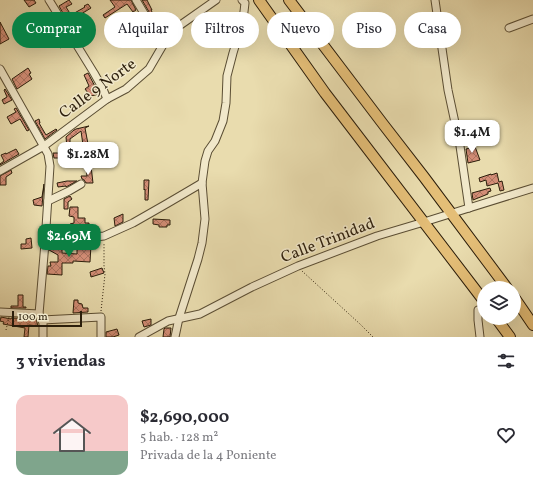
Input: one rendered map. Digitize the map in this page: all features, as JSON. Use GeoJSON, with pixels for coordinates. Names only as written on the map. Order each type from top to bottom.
{"type":"FeatureCollection","features":[{"type":"Feature","properties":{"kind":"highway"},"geometry":{"type":"LineString","coordinates":[[259,0],[312,75],[477,292]]}},
{"type":"Feature","properties":{"kind":"highway"},"geometry":{"type":"LineString","coordinates":[[289,0],[503,281]]}},
{"type":"Feature","properties":{"kind":"highway"},"geometry":{"type":"LineString","coordinates":[[521,307],[533,325]]}},
{"type":"Feature","properties":{"kind":"highway"},"geometry":{"type":"LineString","coordinates":[[501,325],[510,337]]}},
{"type":"Feature","properties":{"kind":"street"},"geometry":{"type":"LineString","coordinates":[[49,0],[94,73],[107,99]]}},
{"type":"Feature","properties":{"kind":"street"},"geometry":{"type":"LineString","coordinates":[[136,0],[143,12]]}},
{"type":"Feature","properties":{"kind":"street","name":"Calle 9 Norte"},"geometry":{"type":"LineString","coordinates":[[183,23],[216,0]]}},
{"type":"Feature","properties":{"kind":"street"},"geometry":{"type":"LineString","coordinates":[[175,337],[179,318],[202,243],[205,218],[202,183],[205,161],[208,151],[215,141],[223,121],[226,103],[227,76],[232,54],[243,20],[245,3],[242,0]]}},
{"type":"Feature","properties":{"kind":"street"},"geometry":{"type":"LineString","coordinates":[[435,0],[448,90],[460,146],[469,208]]}},
{"type":"Feature","properties":{"kind":"street"},"geometry":{"type":"LineString","coordinates":[[509,28],[533,19]]}},
{"type":"Feature","properties":{"kind":"street","name":"Calle 9 Norte"},"geometry":{"type":"LineString","coordinates":[[0,171],[44,146],[107,99],[126,89],[149,69],[161,48]]}},
{"type":"Feature","properties":{"kind":"street"},"geometry":{"type":"LineString","coordinates":[[0,69],[44,146],[48,154],[50,166],[40,317],[43,323],[43,337]]}},
{"type":"Feature","properties":{"kind":"street"},"geometry":{"type":"LineString","coordinates":[[45,243],[104,236],[133,223],[202,183]]}},
{"type":"Feature","properties":{"kind":"street"},"geometry":{"type":"LineString","coordinates":[[48,201],[69,192],[81,184]]}},
{"type":"Feature","properties":{"kind":"street","name":"Calle Trinidad"},"geometry":{"type":"LineString","coordinates":[[139,337],[168,321],[200,314],[252,287],[298,266],[377,236],[533,188]]}},
{"type":"Feature","properties":{"kind":"street"},"geometry":{"type":"LineString","coordinates":[[0,312],[40,317],[101,317],[100,337]]}},
{"type":"Feature","properties":{"kind":"street"},"geometry":{"type":"LineString","coordinates":[[479,325],[480,337]]}},
{"type":"Feature","properties":{"kind":"path"},"geometry":{"type":"LineString","coordinates":[[101,317],[105,274],[104,236]]}},
{"type":"Feature","properties":{"kind":"path"},"geometry":{"type":"LineString","coordinates":[[298,266],[373,337]]}},
{"type":"Feature","properties":{"kind":"path"},"geometry":{"type":"LineString","coordinates":[[6,330],[10,313]]}},
{"type":"Feature","properties":{"kind":"building"},"geometry":{"type":"Polygon","coordinates":[[[24,0],[34,0],[36,3],[29,7],[24,0]]]}},
{"type":"Feature","properties":{"kind":"building"},"geometry":{"type":"Polygon","coordinates":[[[69,0],[72,4],[66,7],[69,12],[62,12],[59,6],[69,0]]]}},
{"type":"Feature","properties":{"kind":"building"},"geometry":{"type":"Polygon","coordinates":[[[110,0],[131,0],[136,10],[133,12],[127,4],[114,12],[108,12],[115,7],[110,0]]]}},
{"type":"Feature","properties":{"kind":"building"},"geometry":{"type":"Polygon","coordinates":[[[142,0],[147,0],[152,10],[152,12],[149,12],[142,0]]]}},
{"type":"Feature","properties":{"kind":"building"},"geometry":{"type":"Polygon","coordinates":[[[88,4],[91,8],[84,12],[76,12],[88,4]]]}},
{"type":"Feature","properties":{"kind":"building"},"geometry":{"type":"Polygon","coordinates":[[[0,22],[9,39],[0,44],[0,22]]]}},
{"type":"Feature","properties":{"kind":"building"},"geometry":{"type":"Polygon","coordinates":[[[28,68],[32,79],[17,89],[12,79],[28,68]]]}},
{"type":"Feature","properties":{"kind":"building"},"geometry":{"type":"Polygon","coordinates":[[[88,73],[99,94],[87,97],[85,94],[88,93],[85,89],[89,86],[84,75],[88,73]]]}},
{"type":"Feature","properties":{"kind":"building"},"geometry":{"type":"Polygon","coordinates":[[[5,89],[12,100],[4,104],[2,100],[7,97],[4,90],[5,89]]]}},
{"type":"Feature","properties":{"kind":"building"},"geometry":{"type":"Polygon","coordinates":[[[16,108],[29,130],[27,131],[20,119],[11,124],[7,117],[16,112],[14,109],[16,108]]]}},
{"type":"Feature","properties":{"kind":"building"},"geometry":{"type":"Polygon","coordinates":[[[39,119],[39,123],[46,135],[56,129],[57,130],[45,139],[35,121],[39,119]]]}},
{"type":"Feature","properties":{"kind":"building"},"geometry":{"type":"Polygon","coordinates":[[[89,126],[85,128],[88,144],[83,145],[81,131],[70,139],[70,147],[67,148],[66,137],[76,129],[89,126]]]}},
{"type":"Feature","properties":{"kind":"building"},"geometry":{"type":"Polygon","coordinates":[[[474,144],[480,160],[468,163],[466,149],[470,148],[469,145],[474,144]]]}},
{"type":"Feature","properties":{"kind":"building"},"geometry":{"type":"Polygon","coordinates":[[[16,149],[19,154],[0,165],[4,161],[1,155],[16,149]]]}},
{"type":"Feature","properties":{"kind":"building"},"geometry":{"type":"Polygon","coordinates":[[[62,151],[68,152],[67,162],[61,162],[61,158],[54,158],[53,153],[62,153],[62,151]]]}},
{"type":"Feature","properties":{"kind":"building"},"geometry":{"type":"Polygon","coordinates":[[[91,166],[93,183],[86,183],[81,176],[87,176],[86,167],[91,166]]]}},
{"type":"Feature","properties":{"kind":"building"},"geometry":{"type":"Polygon","coordinates":[[[11,170],[12,173],[6,177],[6,185],[0,185],[0,176],[11,170]]]}},
{"type":"Feature","properties":{"kind":"building"},"geometry":{"type":"Polygon","coordinates":[[[497,173],[499,182],[502,181],[504,190],[500,191],[498,183],[487,186],[486,180],[480,182],[479,178],[497,173]]]}},
{"type":"Feature","properties":{"kind":"building"},"geometry":{"type":"Polygon","coordinates":[[[144,180],[149,180],[148,200],[145,200],[144,180]]]}},
{"type":"Feature","properties":{"kind":"building"},"geometry":{"type":"Polygon","coordinates":[[[77,181],[66,187],[58,187],[57,183],[77,181]]]}},
{"type":"Feature","properties":{"kind":"building"},"geometry":{"type":"Polygon","coordinates":[[[44,184],[42,206],[34,205],[33,200],[42,197],[44,184]]]}},
{"type":"Feature","properties":{"kind":"building"},"geometry":{"type":"Polygon","coordinates":[[[490,188],[491,191],[488,192],[488,194],[473,200],[472,193],[490,188]]]}},
{"type":"Feature","properties":{"kind":"building"},"geometry":{"type":"Polygon","coordinates":[[[70,196],[72,199],[68,202],[68,209],[64,209],[64,199],[70,196]]]}},
{"type":"Feature","properties":{"kind":"building"},"geometry":{"type":"Polygon","coordinates":[[[70,207],[78,207],[78,218],[85,218],[85,223],[89,223],[89,232],[79,232],[79,234],[71,235],[70,224],[74,223],[74,217],[69,216],[70,207]]]}},
{"type":"Feature","properties":{"kind":"building"},"geometry":{"type":"Polygon","coordinates":[[[123,214],[123,222],[115,226],[114,218],[123,214]]]}},
{"type":"Feature","properties":{"kind":"building"},"geometry":{"type":"Polygon","coordinates":[[[153,219],[170,220],[170,225],[167,225],[167,227],[159,227],[159,225],[153,224],[153,219]]]}},
{"type":"Feature","properties":{"kind":"building"},"geometry":{"type":"Polygon","coordinates":[[[31,238],[32,248],[21,249],[21,244],[26,244],[26,239],[31,238]]]}},
{"type":"Feature","properties":{"kind":"building"},"geometry":{"type":"Polygon","coordinates":[[[77,244],[91,245],[90,262],[73,261],[73,263],[62,263],[62,275],[47,274],[48,266],[51,266],[50,262],[58,262],[58,255],[49,250],[50,247],[62,246],[62,253],[77,254],[77,244]]]}},
{"type":"Feature","properties":{"kind":"building"},"geometry":{"type":"Polygon","coordinates":[[[102,268],[104,273],[91,277],[90,272],[102,268]]]}},
{"type":"Feature","properties":{"kind":"building"},"geometry":{"type":"Polygon","coordinates":[[[18,295],[23,295],[23,307],[26,308],[11,308],[11,306],[18,306],[18,295]]]}},
{"type":"Feature","properties":{"kind":"building"},"geometry":{"type":"Polygon","coordinates":[[[74,300],[78,300],[78,303],[82,304],[83,308],[88,308],[88,312],[73,313],[74,300]]]}},
{"type":"Feature","properties":{"kind":"building"},"geometry":{"type":"Polygon","coordinates":[[[1,317],[11,319],[36,319],[38,326],[29,325],[28,337],[24,337],[25,328],[3,324],[4,322],[0,321],[1,317]]]}},
{"type":"Feature","properties":{"kind":"building"},"geometry":{"type":"Polygon","coordinates":[[[151,319],[151,325],[144,327],[142,321],[151,319]]]}},
{"type":"Feature","properties":{"kind":"building"},"geometry":{"type":"Polygon","coordinates":[[[165,328],[171,328],[170,337],[163,337],[165,328]]]}},
{"type":"Feature","properties":{"kind":"building"},"geometry":{"type":"Polygon","coordinates":[[[117,329],[119,335],[106,337],[106,332],[117,329]]]}}]}
